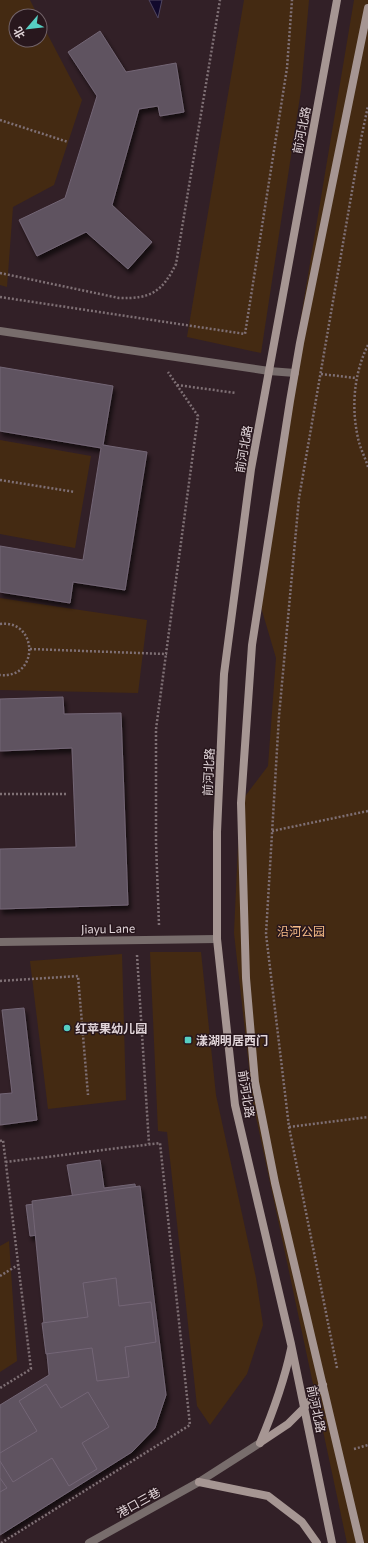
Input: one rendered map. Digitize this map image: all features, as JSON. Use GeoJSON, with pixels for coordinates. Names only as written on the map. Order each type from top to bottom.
{"type":"FeatureCollection","features":[{"type":"Feature","properties":{"kind":"main road","name":"前河北路"},"geometry":{"type":"LineString","coordinates":[[332,1543],[292,1344],[235,1105],[217,938],[217,832],[224,674],[251,469],[337,0]]}},
{"type":"Feature","properties":{"kind":"main road","name":"前河北路"},"geometry":{"type":"LineString","coordinates":[[360,1543],[275,1183],[255,1082],[246,978],[241,803],[252,645],[294,373],[368,8]]}},
{"type":"Feature","properties":{"kind":"main road"},"geometry":{"type":"LineString","coordinates":[[260,1443],[277,1403],[286,1374],[292,1344]]}},
{"type":"Feature","properties":{"kind":"main road"},"geometry":{"type":"LineString","coordinates":[[260,1443],[288,1424],[304,1408],[323,1385]]}},
{"type":"Feature","properties":{"kind":"main road"},"geometry":{"type":"LineString","coordinates":[[199,1482],[268,1496],[302,1522],[317,1543]]}},
{"type":"Feature","properties":{"kind":"street"},"geometry":{"type":"LineString","coordinates":[[0,331],[268,371],[294,373]]}},
{"type":"Feature","properties":{"kind":"street","name":"Jiayu Lane"},"geometry":{"type":"LineString","coordinates":[[0,942],[217,938]]}},
{"type":"Feature","properties":{"kind":"street","name":"港口三巷"},"geometry":{"type":"LineString","coordinates":[[89,1543],[199,1482],[260,1443]]}},
{"type":"Feature","properties":{"kind":"path"},"geometry":{"type":"LineString","coordinates":[[0,273],[119,298],[137,299],[155,292],[168,280],[176,264],[220,0]]}},
{"type":"Feature","properties":{"kind":"path"},"geometry":{"type":"LineString","coordinates":[[0,297],[245,334],[287,68],[292,0]]}},
{"type":"Feature","properties":{"kind":"path"},"geometry":{"type":"LineString","coordinates":[[338,1370],[289,1127],[266,934],[279,716],[299,498],[368,106]]}},
{"type":"Feature","properties":{"kind":"path"},"geometry":{"type":"LineString","coordinates":[[0,120],[68,142]]}},
{"type":"Feature","properties":{"kind":"path"},"geometry":{"type":"LineString","coordinates":[[368,345],[356,378],[354,406],[358,438],[368,467]]}},
{"type":"Feature","properties":{"kind":"path"},"geometry":{"type":"LineString","coordinates":[[159,939],[156,843],[156,729],[198,416],[167,371]]}},
{"type":"Feature","properties":{"kind":"path"},"geometry":{"type":"LineString","coordinates":[[321,374],[356,378]]}},
{"type":"Feature","properties":{"kind":"path"},"geometry":{"type":"LineString","coordinates":[[177,385],[236,393]]}},
{"type":"Feature","properties":{"kind":"path"},"geometry":{"type":"LineString","coordinates":[[0,480],[75,492]]}},
{"type":"Feature","properties":{"kind":"path"},"geometry":{"type":"LineString","coordinates":[[0,624],[11,624],[21,630],[28,641],[30,649],[29,657],[25,665],[10,675],[0,675]]}},
{"type":"Feature","properties":{"kind":"path"},"geometry":{"type":"LineString","coordinates":[[30,649],[166,654]]}},
{"type":"Feature","properties":{"kind":"path"},"geometry":{"type":"LineString","coordinates":[[0,794],[68,794]]}},
{"type":"Feature","properties":{"kind":"path"},"geometry":{"type":"LineString","coordinates":[[272,832],[368,811]]}},
{"type":"Feature","properties":{"kind":"path"},"geometry":{"type":"LineString","coordinates":[[136,940],[149,1144]]}},
{"type":"Feature","properties":{"kind":"path"},"geometry":{"type":"LineString","coordinates":[[0,981],[78,976],[88,1095]]}},
{"type":"Feature","properties":{"kind":"path"},"geometry":{"type":"LineString","coordinates":[[289,1127],[368,1117]]}},
{"type":"Feature","properties":{"kind":"path"},"geometry":{"type":"LineString","coordinates":[[0,1141],[3,1140],[31,1369],[0,1388]]}},
{"type":"Feature","properties":{"kind":"path"},"geometry":{"type":"LineString","coordinates":[[1,1543],[190,1425],[160,1143],[6,1162]]}},
{"type":"Feature","properties":{"kind":"path"},"geometry":{"type":"LineString","coordinates":[[0,1276],[18,1265]]}},
{"type":"Feature","properties":{"kind":"path"},"geometry":{"type":"LineString","coordinates":[[355,1456],[353,1449],[368,1446]]}},
{"type":"Feature","properties":{"kind":"green space"},"geometry":{"type":"Polygon","coordinates":[[[0,0],[30,0],[34,8],[8,8],[8,48],[48,48],[48,35],[82,100],[54,185],[13,207],[7,287],[0,285],[0,0]]]}},
{"type":"Feature","properties":{"kind":"green space"},"geometry":{"type":"Polygon","coordinates":[[[244,0],[309,0],[301,90],[261,353],[187,337],[244,0]]]}},
{"type":"Feature","properties":{"kind":"green space","name":"沿河公园"},"geometry":{"type":"Polygon","coordinates":[[[354,0],[368,0],[368,1543],[347,1543],[253,1103],[234,933],[240,803],[268,766],[276,658],[258,597],[292,371],[354,0]]]}},
{"type":"Feature","properties":{"kind":"green space"},"geometry":{"type":"Polygon","coordinates":[[[0,440],[91,456],[75,548],[0,534],[0,440]]]}},
{"type":"Feature","properties":{"kind":"green space"},"geometry":{"type":"Polygon","coordinates":[[[0,598],[147,620],[138,693],[0,690],[0,598]]]}},
{"type":"Feature","properties":{"kind":"green space"},"geometry":{"type":"Polygon","coordinates":[[[150,952],[201,952],[216,1095],[256,1278],[263,1325],[247,1374],[210,1425],[197,1406],[167,1132],[158,1131],[150,952]]]}},
{"type":"Feature","properties":{"kind":"green space"},"geometry":{"type":"Polygon","coordinates":[[[122,954],[126,1100],[48,1109],[30,961],[122,954]]]}},
{"type":"Feature","properties":{"kind":"green space"},"geometry":{"type":"Polygon","coordinates":[[[9,1241],[17,1361],[0,1372],[0,1246],[9,1241]]]}},
{"type":"Feature","properties":{"kind":"shaded area"},"geometry":{"type":"Polygon","coordinates":[[[149,0],[162,0],[158,18],[149,0]]]}},
{"type":"Feature","properties":{"kind":"building"},"geometry":{"type":"Polygon","coordinates":[[[100,31],[126,72],[176,63],[184,112],[160,116],[158,106],[139,109],[112,205],[152,242],[128,269],[86,232],[37,256],[19,220],[65,198],[97,96],[68,52],[100,31]]]}},
{"type":"Feature","properties":{"kind":"building"},"geometry":{"type":"Polygon","coordinates":[[[0,367],[113,386],[103,445],[147,452],[125,590],[73,582],[70,603],[0,592],[0,546],[83,560],[101,448],[0,431],[0,367]]]}},
{"type":"Feature","properties":{"kind":"building"},"geometry":{"type":"Polygon","coordinates":[[[63,697],[64,714],[121,713],[128,905],[0,909],[0,849],[76,847],[72,748],[0,751],[0,699],[63,697]]]}},
{"type":"Feature","properties":{"kind":"building"},"geometry":{"type":"Polygon","coordinates":[[[24,1008],[37,1120],[0,1125],[0,1094],[12,1093],[2,1010],[24,1008]]]}},
{"type":"Feature","properties":{"kind":"building"},"geometry":{"type":"Polygon","coordinates":[[[100,1160],[104,1188],[135,1184],[141,1224],[109,1229],[113,1258],[81,1263],[76,1230],[30,1236],[26,1205],[73,1199],[67,1165],[100,1160]]]}},
{"type":"Feature","properties":{"kind":"building"},"geometry":{"type":"Polygon","coordinates":[[[140,1186],[166,1395],[155,1428],[132,1452],[0,1535],[0,1405],[49,1375],[32,1201],[140,1186]]]}},
{"type":"Feature","properties":{"kind":"building"},"geometry":{"type":"Polygon","coordinates":[[[116,1278],[119,1306],[151,1302],[156,1342],[125,1347],[129,1377],[97,1381],[92,1348],[46,1354],[42,1323],[88,1317],[83,1283],[116,1278]]]}},
{"type":"Feature","properties":{"kind":"building"},"geometry":{"type":"Polygon","coordinates":[[[46,1384],[61,1408],[88,1392],[109,1427],[82,1443],[97,1469],[69,1486],[52,1458],[13,1482],[0,1461],[0,1453],[37,1431],[19,1401],[46,1384]]]}},
{"type":"Feature","properties":{"kind":"building"},"geometry":{"type":"Polygon","coordinates":[[[0,1478],[7,1488],[0,1492],[0,1478]]]}},
{"type":"Feature","properties":{"kind":"place","name":"红苹果幼儿园"},"geometry":{"type":"Point","coordinates":[67,1028]}},
{"type":"Feature","properties":{"kind":"place","name":"漾湖明居西门"},"geometry":{"type":"Point","coordinates":[188,1040]}}]}
